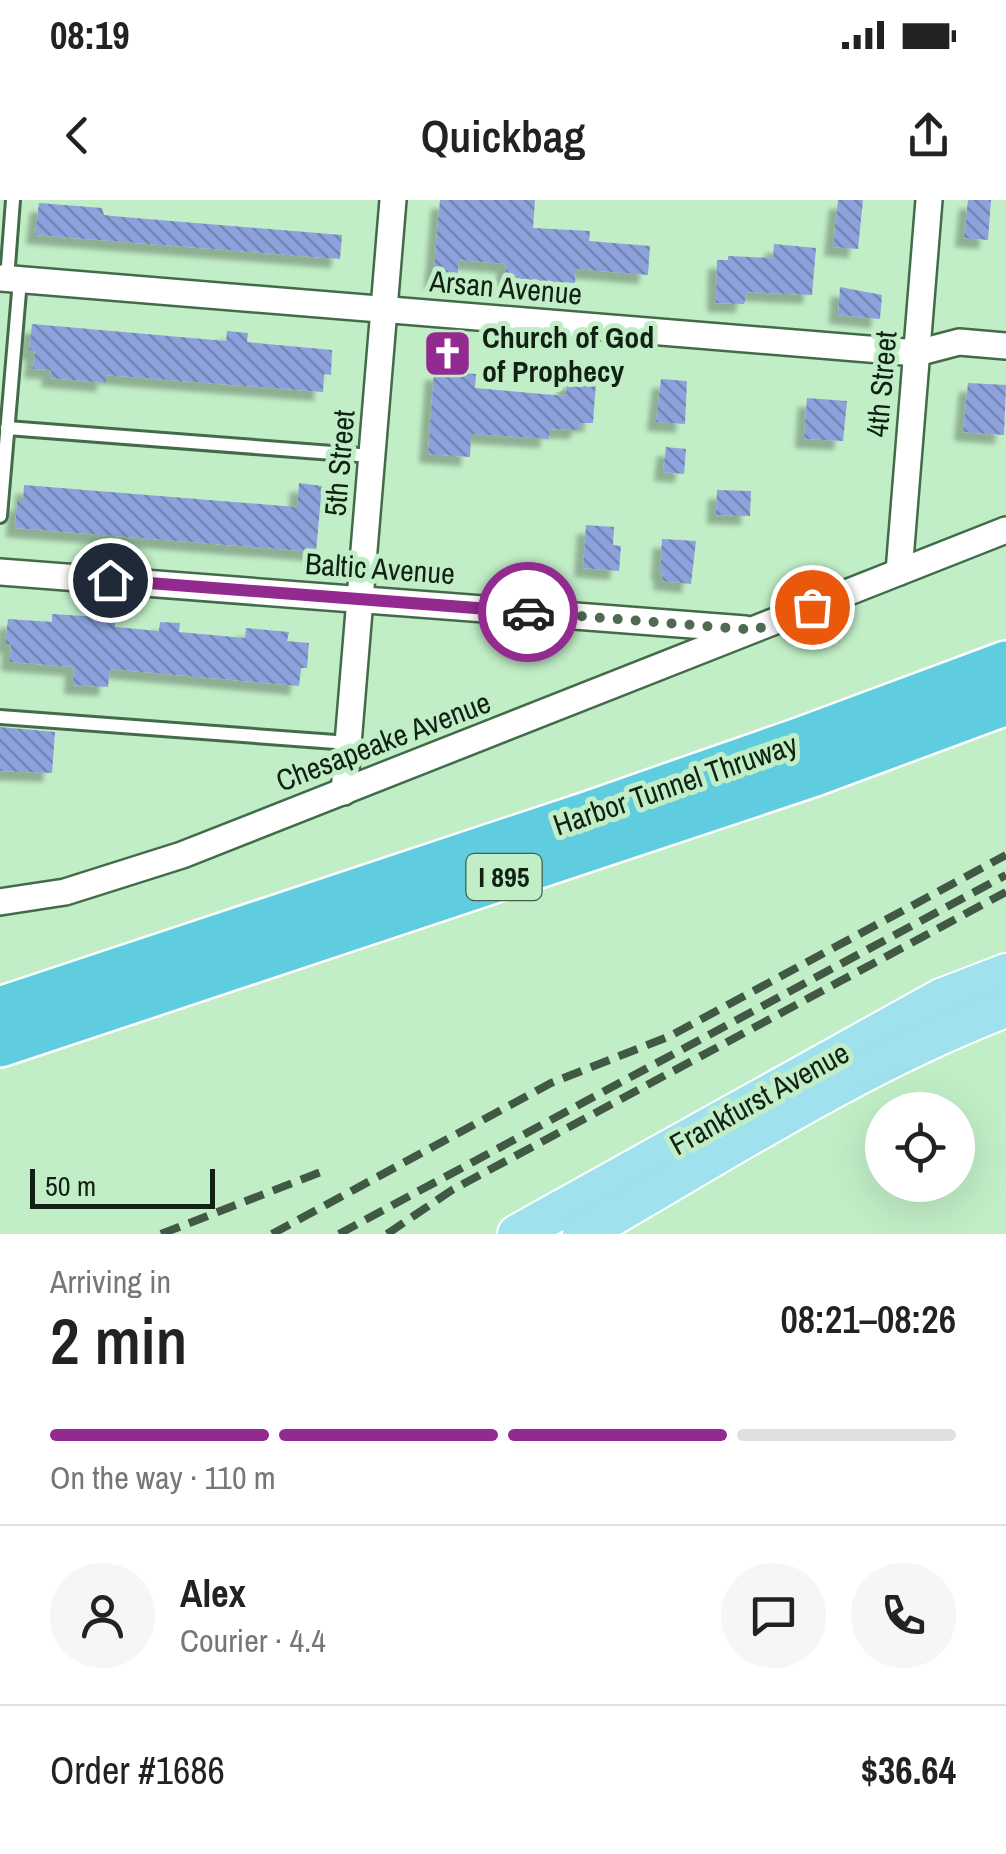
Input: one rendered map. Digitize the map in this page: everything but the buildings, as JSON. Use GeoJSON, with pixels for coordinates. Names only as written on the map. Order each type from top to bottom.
{"type":"FeatureCollection","features":[{"type":"Feature","properties":{"kind":"highway","name":"Harbor Tunnel Thruway"},"geometry":{"type":"LineString","coordinates":[[0,1010],[799,742],[1006,664]]}},
{"type":"Feature","properties":{"kind":"highway","name":"Harbor Tunnel Thruway"},"geometry":{"type":"LineString","coordinates":[[0,1044],[812,774],[1006,702]]}},
{"type":"Feature","properties":{"kind":"main road","name":"Frankfurst Avenue"},"geometry":{"type":"LineString","coordinates":[[517,1234],[910,1014],[1006,973]]}},
{"type":"Feature","properties":{"kind":"main road","name":"Frankfurst Avenue"},"geometry":{"type":"LineString","coordinates":[[582,1234],[848,1082],[953,1028],[1006,1008]]}},
{"type":"Feature","properties":{"kind":"street","name":"5th Street"},"geometry":{"type":"LineString","coordinates":[[344,792],[393,200]]}},
{"type":"Feature","properties":{"kind":"street","name":"4th Street"},"geometry":{"type":"LineString","coordinates":[[899,572],[929,200]]}},
{"type":"Feature","properties":{"kind":"street","name":"Arsan Avenue"},"geometry":{"type":"LineString","coordinates":[[9,279],[916,352],[959,342],[1006,346]]}},
{"type":"Feature","properties":{"kind":"street","name":"Chesapeake Avenue"},"geometry":{"type":"LineString","coordinates":[[0,902],[65,892],[128,874],[1006,530]]}},
{"type":"Feature","properties":{"kind":"street","name":"Baltic Avenue"},"geometry":{"type":"LineString","coordinates":[[0,572],[755,630]]}},
{"type":"Feature","properties":{"kind":"lane"},"geometry":{"type":"LineString","coordinates":[[0,516],[8,428],[13,200]]}},
{"type":"Feature","properties":{"kind":"lane"},"geometry":{"type":"LineString","coordinates":[[385,200],[393,200]]}},
{"type":"Feature","properties":{"kind":"lane"},"geometry":{"type":"LineString","coordinates":[[8,428],[372,456]]}},
{"type":"Feature","properties":{"kind":"lane"},"geometry":{"type":"LineString","coordinates":[[0,717],[348,743]]}},
{"type":"Feature","properties":{"kind":"railway"},"geometry":{"type":"LineString","coordinates":[[272,1234],[551,1083],[670,1036],[1006,855]]}},
{"type":"Feature","properties":{"kind":"railway"},"geometry":{"type":"LineString","coordinates":[[339,1234],[1006,875]]}},
{"type":"Feature","properties":{"kind":"railway"},"geometry":{"type":"LineString","coordinates":[[387,1234],[452,1190],[1006,892]]}},
{"type":"Feature","properties":{"kind":"railway"},"geometry":{"type":"LineString","coordinates":[[161,1234],[326,1170]]}},
{"type":"Feature","properties":{"kind":"way so far"},"geometry":{"type":"LineString","coordinates":[[528,612],[755,630],[812,607]]}},
{"type":"Feature","properties":{"kind":"place","name":"Church of God of Prophecy"},"geometry":{"type":"Point","coordinates":[447,354]}},
{"type":"Feature","properties":{"kind":"route"},"geometry":{"type":"LineString","coordinates":[[110,580],[528,612]]}}]}
